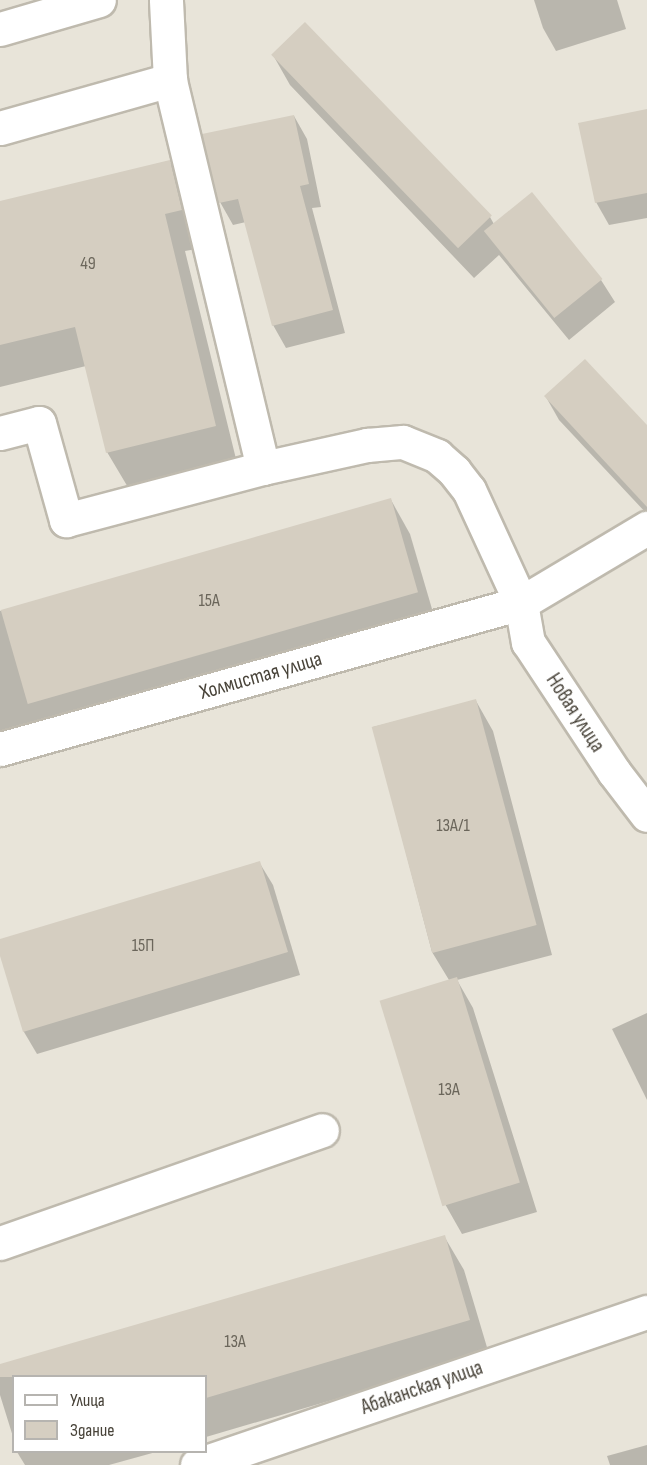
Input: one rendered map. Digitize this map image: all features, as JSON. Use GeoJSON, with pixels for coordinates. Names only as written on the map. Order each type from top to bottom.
{"type":"FeatureCollection","features":[{"type":"Feature","properties":{"kind":"street"},"geometry":{"type":"LineString","coordinates":[[0,29],[99,0]]}},
{"type":"Feature","properties":{"kind":"street"},"geometry":{"type":"LineString","coordinates":[[166,0],[170,80],[263,468]]}},
{"type":"Feature","properties":{"kind":"street"},"geometry":{"type":"LineString","coordinates":[[0,128],[170,80]]}},
{"type":"Feature","properties":{"kind":"street","name":"Новая улица"},"geometry":{"type":"LineString","coordinates":[[0,433],[39,423],[66,520],[263,468],[385,442],[404,442],[437,456],[469,490],[521,603],[528,642],[614,772],[647,815]]}},
{"type":"Feature","properties":{"kind":"street","name":"Холмистая улица"},"geometry":{"type":"LineString","coordinates":[[0,749],[521,603],[647,528]]}},
{"type":"Feature","properties":{"kind":"street"},"geometry":{"type":"LineString","coordinates":[[0,1243],[322,1130]]}},
{"type":"Feature","properties":{"kind":"street","name":"Абаканская улица"},"geometry":{"type":"LineString","coordinates":[[197,1465],[647,1312]]}},
{"type":"Feature","properties":{"kind":"shaded area"},"geometry":{"type":"Polygon","coordinates":[[[0,0],[647,0],[647,1465],[0,1465],[0,0]]]}},
{"type":"Feature","properties":{"kind":"building"},"geometry":{"type":"Polygon","coordinates":[[[305,22],[492,216],[458,248],[271,55],[305,22]]]}},
{"type":"Feature","properties":{"kind":"building"},"geometry":{"type":"Polygon","coordinates":[[[647,109],[647,193],[595,203],[578,123],[647,109]]]}},
{"type":"Feature","properties":{"kind":"building"},"geometry":{"type":"Polygon","coordinates":[[[294,115],[309,184],[300,186],[333,310],[272,326],[238,199],[219,203],[202,134],[294,115]]]}},
{"type":"Feature","properties":{"kind":"building"},"geometry":{"type":"Polygon","coordinates":[[[170,160],[182,210],[165,214],[216,426],[106,453],[75,327],[0,345],[0,201],[170,160]]]}},
{"type":"Feature","properties":{"kind":"building"},"geometry":{"type":"Polygon","coordinates":[[[532,192],[602,279],[554,318],[484,231],[532,192]]]}},
{"type":"Feature","properties":{"kind":"building"},"geometry":{"type":"Polygon","coordinates":[[[585,359],[647,425],[647,507],[544,396],[585,359]]]}},
{"type":"Feature","properties":{"kind":"building"},"geometry":{"type":"Polygon","coordinates":[[[391,498],[418,592],[28,704],[1,610],[391,498]]]}},
{"type":"Feature","properties":{"kind":"building"},"geometry":{"type":"Polygon","coordinates":[[[476,699],[537,925],[432,953],[372,727],[476,699]]]}},
{"type":"Feature","properties":{"kind":"building"},"geometry":{"type":"Polygon","coordinates":[[[260,861],[288,952],[23,1032],[0,956],[0,939],[260,861]]]}},
{"type":"Feature","properties":{"kind":"building"},"geometry":{"type":"Polygon","coordinates":[[[457,977],[520,1183],[442,1206],[380,1001],[457,977]]]}},
{"type":"Feature","properties":{"kind":"building"},"geometry":{"type":"Polygon","coordinates":[[[445,1235],[470,1320],[207,1398],[207,1375],[12,1375],[12,1377],[0,1377],[0,1364],[445,1235]]]}}]}
